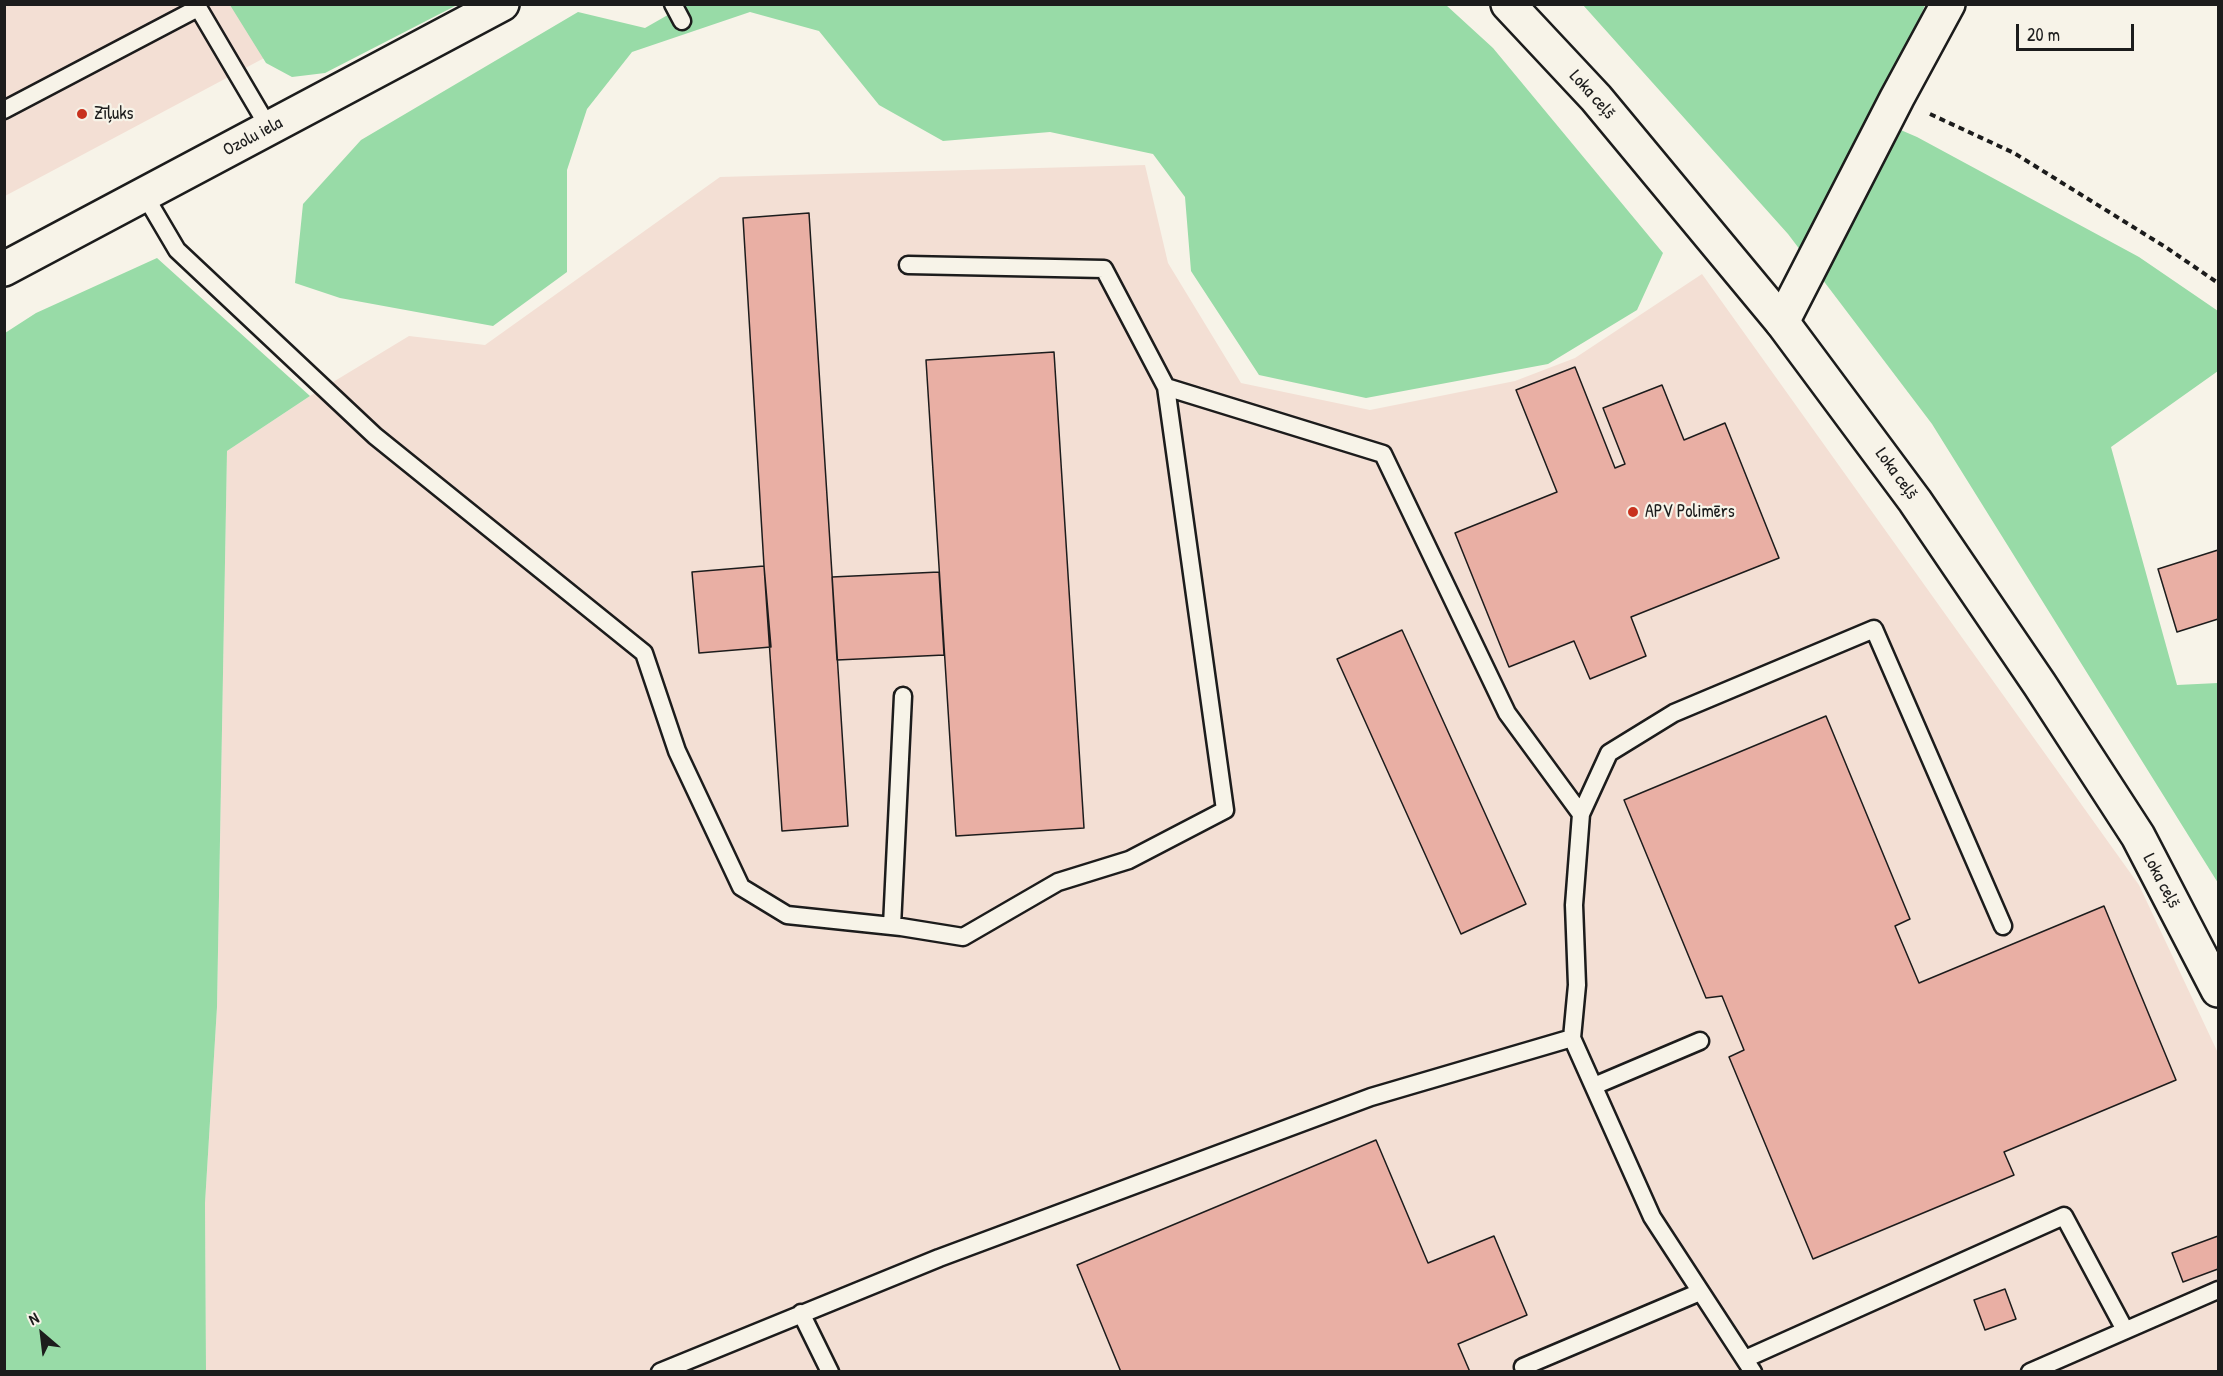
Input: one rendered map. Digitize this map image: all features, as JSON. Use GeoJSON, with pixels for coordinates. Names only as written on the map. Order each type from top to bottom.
{"type":"FeatureCollection","features":[{"type":"Feature","properties":{"kind":"main road","name":"Ozolu iela"},"geometry":{"type":"LineString","coordinates":[[4,269],[502,4]]}},
{"type":"Feature","properties":{"kind":"main road","name":"Loka ceļš"},"geometry":{"type":"LineString","coordinates":[[1508,4],[1596,98],[1782,322],[1916,501],[2138,836],[2218,990]]}},
{"type":"Feature","properties":{"kind":"main road"},"geometry":{"type":"LineString","coordinates":[[1782,322],[1948,4]]}},
{"type":"Feature","properties":{"kind":"lane"},"geometry":{"type":"LineString","coordinates":[[674,4],[682,21]]}},
{"type":"Feature","properties":{"kind":"lane"},"geometry":{"type":"LineString","coordinates":[[4,110],[197,6],[269,128]]}},
{"type":"Feature","properties":{"kind":"lane"},"geometry":{"type":"LineString","coordinates":[[144,194],[177,250],[375,436],[644,653],[677,751],[741,887],[787,915],[892,926],[963,937],[1058,882],[1129,860],[1225,810],[1166,387],[1104,268],[908,265]]}},
{"type":"Feature","properties":{"kind":"lane"},"geometry":{"type":"LineString","coordinates":[[1166,387],[1383,454],[1506,713],[1581,814]]}},
{"type":"Feature","properties":{"kind":"lane"},"geometry":{"type":"LineString","coordinates":[[2003,926],[1874,629],[1674,713],[1609,753],[1581,814],[1574,905],[1577,985],[1572,1038],[1652,1217],[1749,1365],[2064,1216],[2125,1330]]}},
{"type":"Feature","properties":{"kind":"lane"},"geometry":{"type":"LineString","coordinates":[[892,926],[903,696]]}},
{"type":"Feature","properties":{"kind":"lane"},"geometry":{"type":"LineString","coordinates":[[660,1371],[939,1258],[1371,1097],[1572,1038]]}},
{"type":"Feature","properties":{"kind":"lane"},"geometry":{"type":"LineString","coordinates":[[1594,1086],[1700,1041]]}},
{"type":"Feature","properties":{"kind":"lane"},"geometry":{"type":"LineString","coordinates":[[2030,1371],[2218,1290]]}},
{"type":"Feature","properties":{"kind":"lane"},"geometry":{"type":"LineString","coordinates":[[1523,1367],[1700,1292]]}},
{"type":"Feature","properties":{"kind":"lane"},"geometry":{"type":"LineString","coordinates":[[801,1313],[830,1371]]}},
{"type":"Feature","properties":{"kind":"path"},"geometry":{"type":"LineString","coordinates":[[1897,98],[2014,153],[2167,248],[2218,283]]}},
{"type":"Feature","properties":{"kind":"shaded area","name":"Zīļuks"},"geometry":{"type":"Polygon","coordinates":[[[5,5],[279,5],[313,32],[5,196],[5,5]]]}},
{"type":"Feature","properties":{"kind":"shaded area"},"geometry":{"type":"Polygon","coordinates":[[[1145,165],[1168,263],[1241,383],[1370,410],[1515,381],[1575,358],[1702,274],[2139,885],[2218,1053],[2218,1371],[206,1372],[205,1203],[217,1007],[227,451],[310,396],[409,336],[485,345],[720,177],[1145,165]]]}},
{"type":"Feature","properties":{"kind":"green space"},"geometry":{"type":"Polygon","coordinates":[[[687,4],[1446,5],[1493,48],[1663,253],[1637,310],[1548,364],[1366,398],[1259,375],[1191,271],[1185,197],[1153,154],[1050,132],[943,141],[879,105],[819,31],[750,12],[632,52],[587,109],[567,170],[567,272],[493,326],[340,298],[295,283],[303,204],[361,140],[578,12],[645,28],[687,4]]]}},
{"type":"Feature","properties":{"kind":"green space"},"geometry":{"type":"Polygon","coordinates":[[[230,5],[457,5],[325,73],[292,77],[266,63],[230,5]]]}},
{"type":"Feature","properties":{"kind":"green space"},"geometry":{"type":"Polygon","coordinates":[[[1583,5],[1925,5],[1908,46],[1868,116],[1917,137],[2139,257],[2218,311],[2218,371],[2111,447],[2177,685],[2218,683],[2218,883],[1932,424],[1788,234],[1583,5]]]}},
{"type":"Feature","properties":{"kind":"green space"},"geometry":{"type":"Polygon","coordinates":[[[157,258],[310,396],[227,451],[217,1007],[205,1203],[206,1371],[5,1371],[5,333],[36,313],[157,258]]]}},
{"type":"Feature","properties":{"kind":"building"},"geometry":{"type":"Polygon","coordinates":[[[809,213],[848,826],[782,831],[743,218],[809,213]]]}},
{"type":"Feature","properties":{"kind":"building"},"geometry":{"type":"Polygon","coordinates":[[[1054,352],[1084,828],[956,836],[926,360],[1054,352]]]}},
{"type":"Feature","properties":{"kind":"building","name":"APV Polimērs"},"geometry":{"type":"Polygon","coordinates":[[[1575,367],[1615,468],[1625,464],[1603,408],[1662,385],[1684,440],[1725,423],[1779,558],[1631,617],[1646,656],[1590,679],[1574,641],[1509,667],[1455,533],[1557,492],[1516,390],[1575,367]]]}},
{"type":"Feature","properties":{"kind":"building"},"geometry":{"type":"Polygon","coordinates":[[[2218,550],[2218,619],[2177,632],[2158,569],[2218,550]]]}},
{"type":"Feature","properties":{"kind":"building"},"geometry":{"type":"Polygon","coordinates":[[[764,566],[771,647],[699,653],[692,572],[764,566]]]}},
{"type":"Feature","properties":{"kind":"building"},"geometry":{"type":"Polygon","coordinates":[[[939,572],[944,655],[837,660],[832,577],[939,572]]]}},
{"type":"Feature","properties":{"kind":"building"},"geometry":{"type":"Polygon","coordinates":[[[1402,630],[1526,904],[1461,934],[1337,659],[1402,630]]]}},
{"type":"Feature","properties":{"kind":"building"},"geometry":{"type":"Polygon","coordinates":[[[1826,716],[1910,919],[1895,926],[1919,983],[2104,906],[2176,1080],[2004,1152],[2014,1175],[1813,1259],[1729,1057],[1744,1050],[1722,996],[1706,998],[1624,800],[1826,716]]]}},
{"type":"Feature","properties":{"kind":"building"},"geometry":{"type":"Polygon","coordinates":[[[1376,1140],[1428,1263],[1494,1236],[1527,1315],[1458,1344],[1470,1372],[1121,1372],[1077,1265],[1376,1140]]]}},
{"type":"Feature","properties":{"kind":"building"},"geometry":{"type":"Polygon","coordinates":[[[2218,1236],[2218,1269],[2183,1282],[2172,1253],[2218,1236]]]}},
{"type":"Feature","properties":{"kind":"building"},"geometry":{"type":"Polygon","coordinates":[[[2005,1289],[2016,1319],[1985,1330],[1974,1300],[2005,1289]]]}},
{"type":"Feature","properties":{"kind":"place","name":"Zīļuks"},"geometry":{"type":"Point","coordinates":[82,114]}},
{"type":"Feature","properties":{"kind":"place","name":"APV Polimērs"},"geometry":{"type":"Point","coordinates":[1633,512]}}]}
